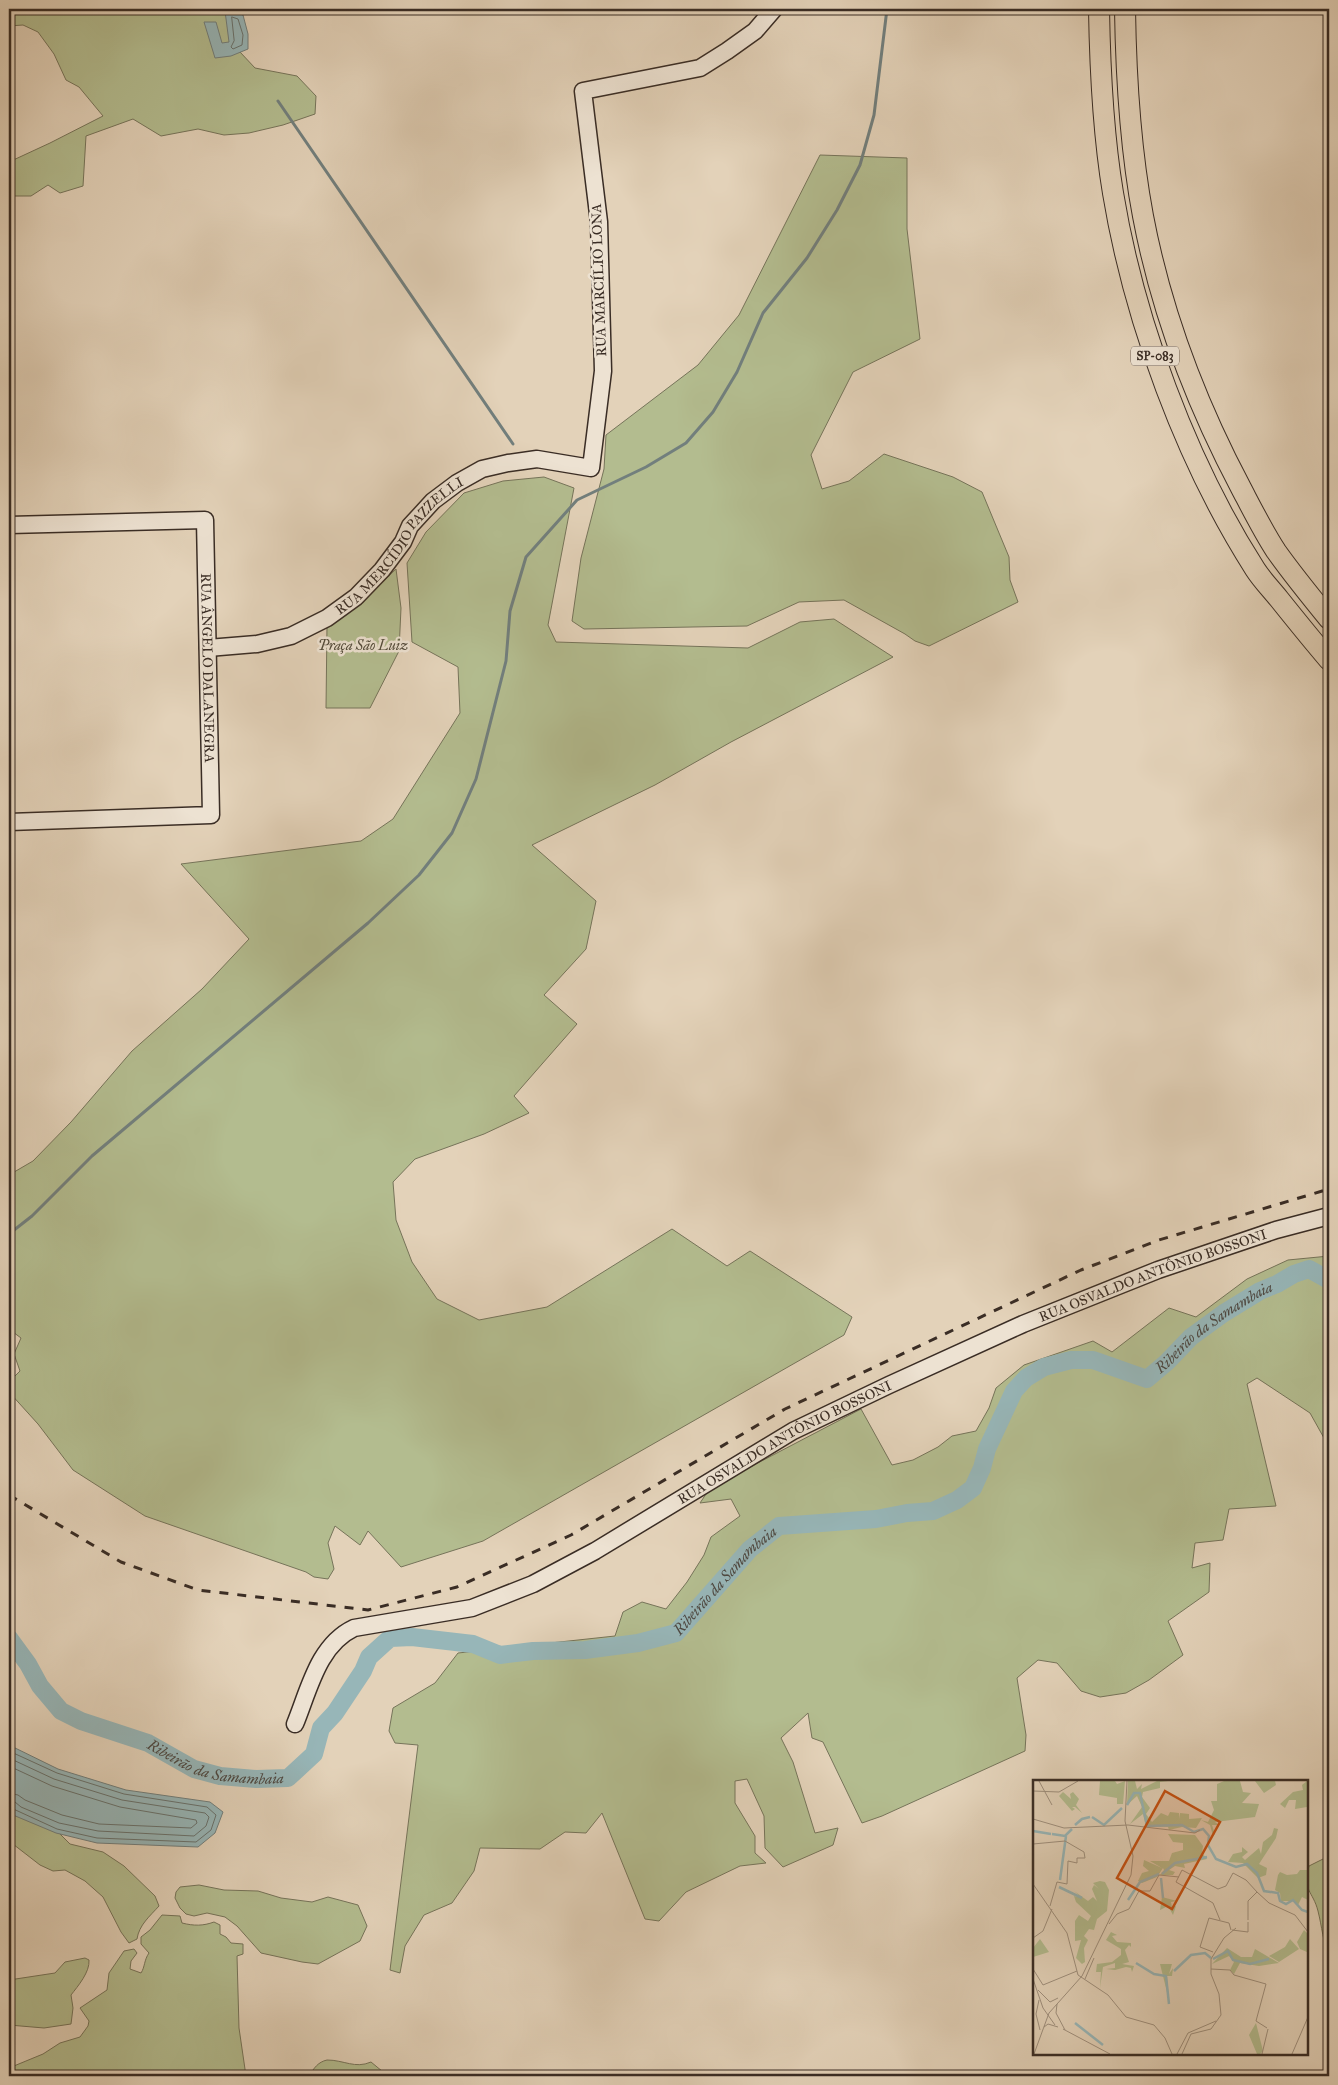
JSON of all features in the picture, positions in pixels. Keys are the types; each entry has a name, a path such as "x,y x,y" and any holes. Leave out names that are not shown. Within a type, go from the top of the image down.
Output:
{"highway":[{"name":"SP-083","path":"1099,9 1103,105 1112,192 1124,254 1154,353 1172,402 1201,469 1256,570 1329,660"},
{"name":"SP-083","path":"1125,9 1128,92 1135,168 1155,270 1175,335 1202,409 1222,453 1257,519 1296,578 1329,619"}],"street":[{"name":"RUA MARCÍLIO LONA","path":"591,468 603,371 599,222 583,91 700,68 728,51 755,31 774,9"},
{"name":"RUA MERCÍDIO PAZZELLI","path":"208,648 257,644 291,636 327,618 356,597 382,570 403,542 410,526 434,501 457,482 482,469 537,459 591,468"},
{"name":"RUA ÂNGELO DALANEGRA","path":"9,525 205,520 210,815 9,822"},
{"name":"RUA OSVALDO ANTÔNIO BOSSONI","path":"295,1724 321,1661 341,1634 354,1628 472,1608 533,1584 595,1551 793,1431 889,1385 1023,1324 1158,1270 1276,1230 1329,1216"}],"green space":[{"path":"9,9 232,9 233,26 240,52 255,68 297,76 316,96 315,114 283,125 249,133 224,135 198,129 161,136 133,119 86,136 83,186 60,193 48,185 31,196 9,196 9,162 103,116 79,87 66,80 54,54 38,32 23,25 9,26"},
{"path":"820,155 907,158 907,229 920,339 853,372 811,455 822,489 849,481 884,454 953,477 982,492 1009,557 1010,580 1018,602 929,646 915,641 844,600 799,602 747,626 584,629 572,621 581,558 604,469 606,435 698,365 739,315"},
{"path":"544,477 574,488 548,625 556,642 748,648 800,622 834,619 893,657 731,742 655,785 532,845 596,901 586,949 544,995 577,1024 514,1096 529,1113 484,1134 415,1159 393,1182 396,1220 412,1262 437,1299 479,1320 547,1307 672,1229 727,1266 750,1251 852,1317 844,1335 483,1541 401,1567 368,1531 360,1545 335,1526 328,1543 334,1569 328,1579 314,1577 306,1572 145,1516 73,1470 38,1424 9,1392 9,1382 20,1371 14,1354 21,1338 9,1329 9,1175 33,1161 71,1122 132,1051 202,989 249,939 181,864 361,841 393,819 460,713 458,667 412,642 407,563 426,532 464,493 503,481"},
{"name":"Praça São Luiz","path":"396,569 401,608 399,651 370,708 326,708 327,625 361,602"},
{"path":"1329,1256 1329,1447 1310,1413 1257,1378 1247,1384 1276,1506 1229,1509 1223,1540 1195,1543 1192,1568 1210,1563 1209,1592 1168,1621 1183,1655 1149,1680 1126,1693 1100,1697 1081,1691 1057,1663 1038,1660 1017,1678 1026,1735 1025,1751 882,1816 862,1823 823,1742 812,1738 808,1713 781,1738 793,1762 815,1833 838,1828 833,1845 783,1867 765,1848 764,1816 747,1779 735,1781 735,1803 755,1836 755,1853 766,1863 740,1866 686,1892 659,1921 645,1919 602,1813 586,1833 565,1832 540,1849 480,1848 474,1871 452,1903 424,1915 405,1946 400,1973 390,1970 418,1745 395,1743 389,1731 393,1708 435,1683 458,1653 615,1636 623,1612 642,1602 666,1609 687,1582 704,1555 711,1537 740,1516 731,1499 700,1503 710,1488 861,1409 892,1465 913,1460 938,1447 952,1436 976,1431 989,1408 996,1388 1024,1365 1093,1341 1112,1352 1169,1308 1196,1317 1247,1279 1288,1260"},
{"path":"9,1783 70,1844 103,1852 124,1866 155,1896 159,1906 142,1925 137,1939 129,1943 121,1932 103,1897 85,1881 65,1870 53,1871 40,1865 9,1841"},
{"path":"1329,1858 1329,1957 1316,1904 1308,1888 1309,1866"},
{"path":"199,1885 224,1890 258,1891 281,1898 312,1902 328,1897 358,1905 367,1926 360,1941 318,1964 261,1953 237,1926 225,1917 207,1913 194,1916 186,1914 180,1908 175,1898 176,1892 180,1887"},
{"path":"162,1915 180,1916 182,1923 191,1925 214,1922 220,1925 220,1934 231,1943 243,1944 243,1954 237,1956 239,2028 246,2076 9,2076 9,2068 43,2054 60,2043 80,2037 88,2026 89,2021 80,2008 107,1990 109,1973 124,1951 134,1949 137,1953 131,1961 130,1969 141,1973 149,1953 141,1944 141,1937 150,1930"},
{"path":"85,1958 89,1960 88,1969 71,1995 73,2008 71,2024 44,2028 9,2025 9,1980 55,1973 65,1962"},
{"path":"327,2060 360,2065 371,2062 388,2076 309,2076 316,2066"}],"water":[{"path":"225,11 243,15 248,34 248,49 231,56 215,58 204,22 216,22 222,43 229,42"},
{"path":"9,1745 58,1769 126,1790 210,1802 223,1812 215,1833 198,1847 97,1843 56,1833 13,1815 9,1810"}],"waterway":[{"path":"9,1234 32,1216 92,1156 368,923 419,875 452,833 476,779 506,661 510,611 526,557 577,500 646,467 686,443 713,412 737,372 763,313 807,258 837,210 860,165 874,115 887,9"},
{"path":"278,101 513,444"},
{"name":"Ribeirão da Samambaia","path":"9,1638 28,1664 40,1686 61,1711 81,1721 148,1743 194,1769 220,1776 256,1779 288,1778 314,1754 321,1728 335,1713 363,1671 369,1657 390,1638 412,1637 473,1644 500,1655 533,1651 585,1650 638,1643 676,1633 750,1549 779,1526 876,1519 907,1513 933,1511 957,1500 973,1488 982,1468 987,1449 1014,1391 1026,1378 1044,1367 1071,1360 1093,1360 1147,1379 1167,1362 1191,1337 1224,1313 1260,1291 1294,1274 1309,1269 1329,1280"}],"railway":[{"path":"9,1495 121,1562 198,1590 368,1610 457,1587 571,1535 785,1409 1081,1270 1159,1240 1329,1189"}]}
